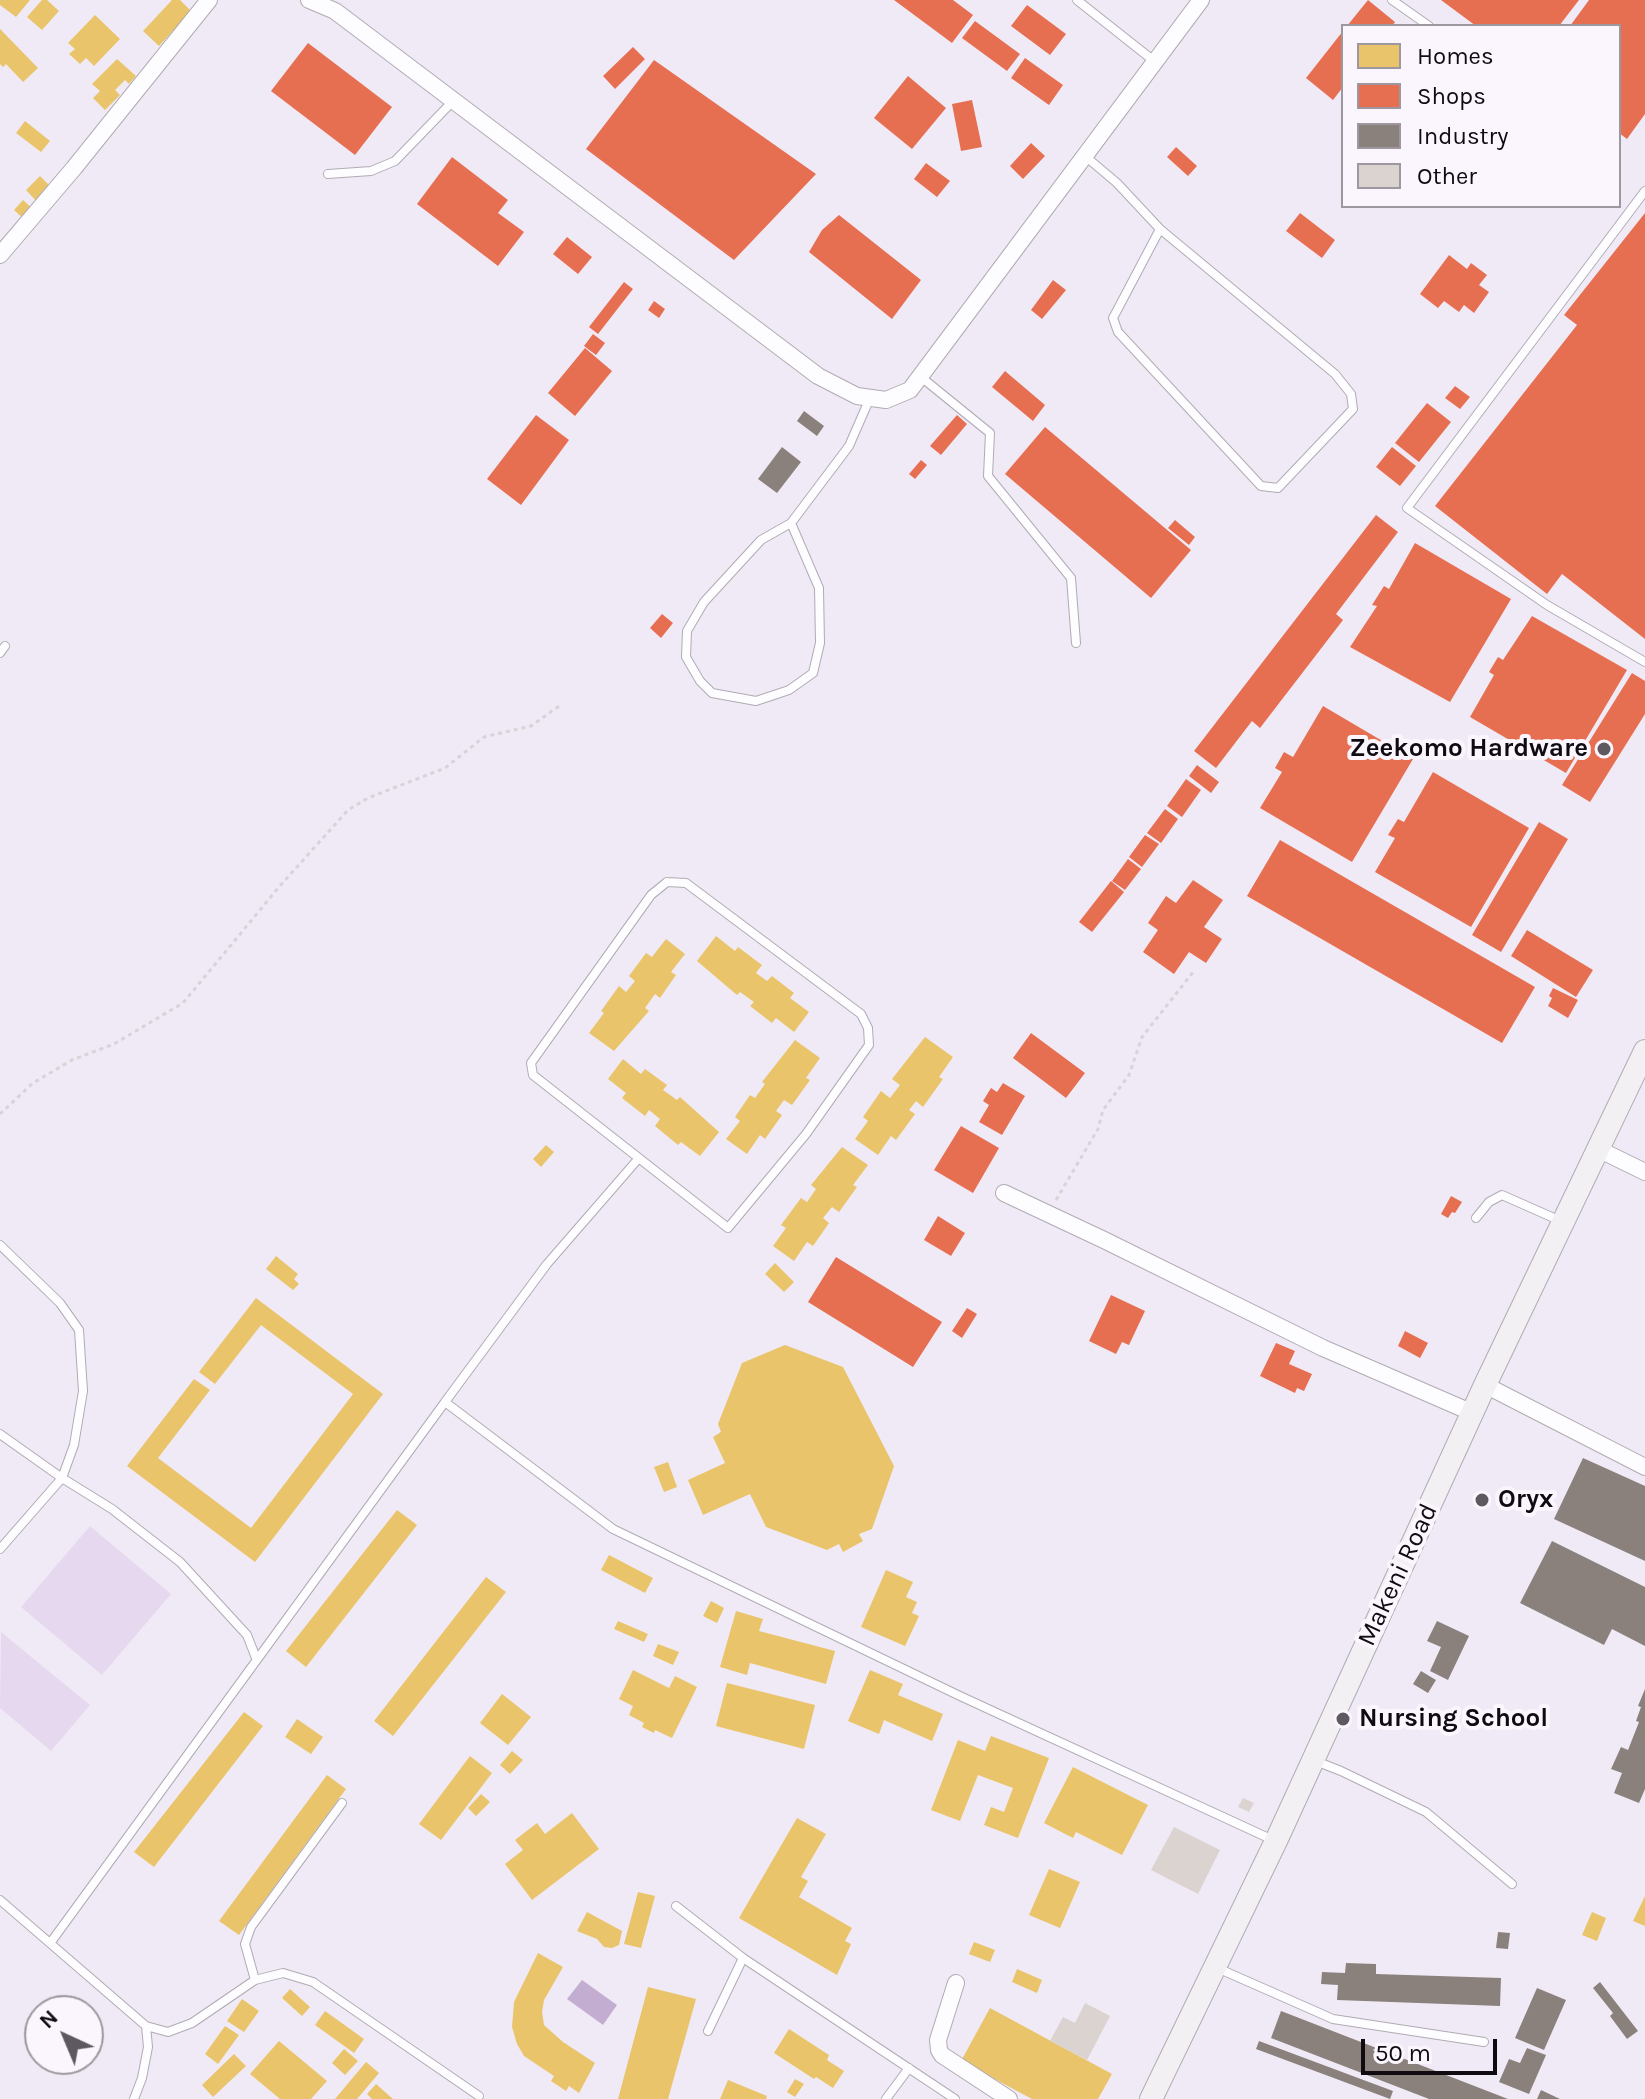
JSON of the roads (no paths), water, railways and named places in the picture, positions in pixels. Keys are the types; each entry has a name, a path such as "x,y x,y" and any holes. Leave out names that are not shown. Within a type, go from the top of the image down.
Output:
{"main road":[{"name":"Makeni Road","path":"1151,2099 1276,1841 1485,1385 1645,1051"}],"street":[{"path":"0,255 205,6 185,0"},
{"path":"309,0 335,11 818,376 857,396 886,400 910,390 1201,0"},
{"path":"1598,1149 1645,1172"},
{"path":"1004,1193 1323,1348 1473,1413"},
{"path":"1485,1385 1645,1467"},
{"path":"956,1983 938,2040 939,2050 1009,2099"}],"lane":[{"path":"1077,0 1155,62"},
{"path":"1392,0 1426,24"},
{"path":"328,174 371,171 395,161 454,100"},
{"path":"1085,156 1117,183 1160,229 1335,374 1351,394 1353,409 1278,488 1261,486 1118,332 1113,318 1160,229"},
{"path":"1645,191 1407,508 1547,605 1645,662"},
{"path":"920,376 990,433 988,476 1071,578 1076,643"},
{"path":"791,523 819,588 820,643 813,673 789,690 756,701 712,693 700,681 686,657 687,631 704,602 761,540 791,523 849,446 870,398"},
{"path":"667,882 686,883 861,1014 868,1028 869,1045 806,1134 728,1228 639,1158 533,1075 531,1063 651,895 667,882"},
{"path":"51,1942 547,1264 639,1158"},
{"path":"1476,1218 1494,1197 1502,1195 1563,1222"},
{"path":"0,1245 60,1303 79,1330 83,1391 74,1445 62,1478 0,1549"},
{"path":"445,1402 613,1529 960,1696 1276,1841"},
{"path":"0,1434 112,1509 180,1562 247,1635 256,1658"},
{"path":"1312,1760 1426,1812 1512,1884"},
{"path":"255,1980 245,1944 251,1927 342,1803"},
{"path":"0,1900 146,2026 168,2032 192,2023 255,1980 283,1973 313,1982 479,2096"},
{"path":"676,1906 743,1958 955,2099"},
{"path":"708,2031 743,1958"},
{"path":"1214,1966 1333,2019 1484,2042"},
{"path":"134,2099 148,2047 146,2026"},
{"path":"886,2099 909,2068"}],"place":[{"name":"Zeekomo Hardware","path":"1604,749"},
{"name":"Oryx","path":"1482,1500"},
{"name":"Nursing School","path":"1343,1719"}]}
